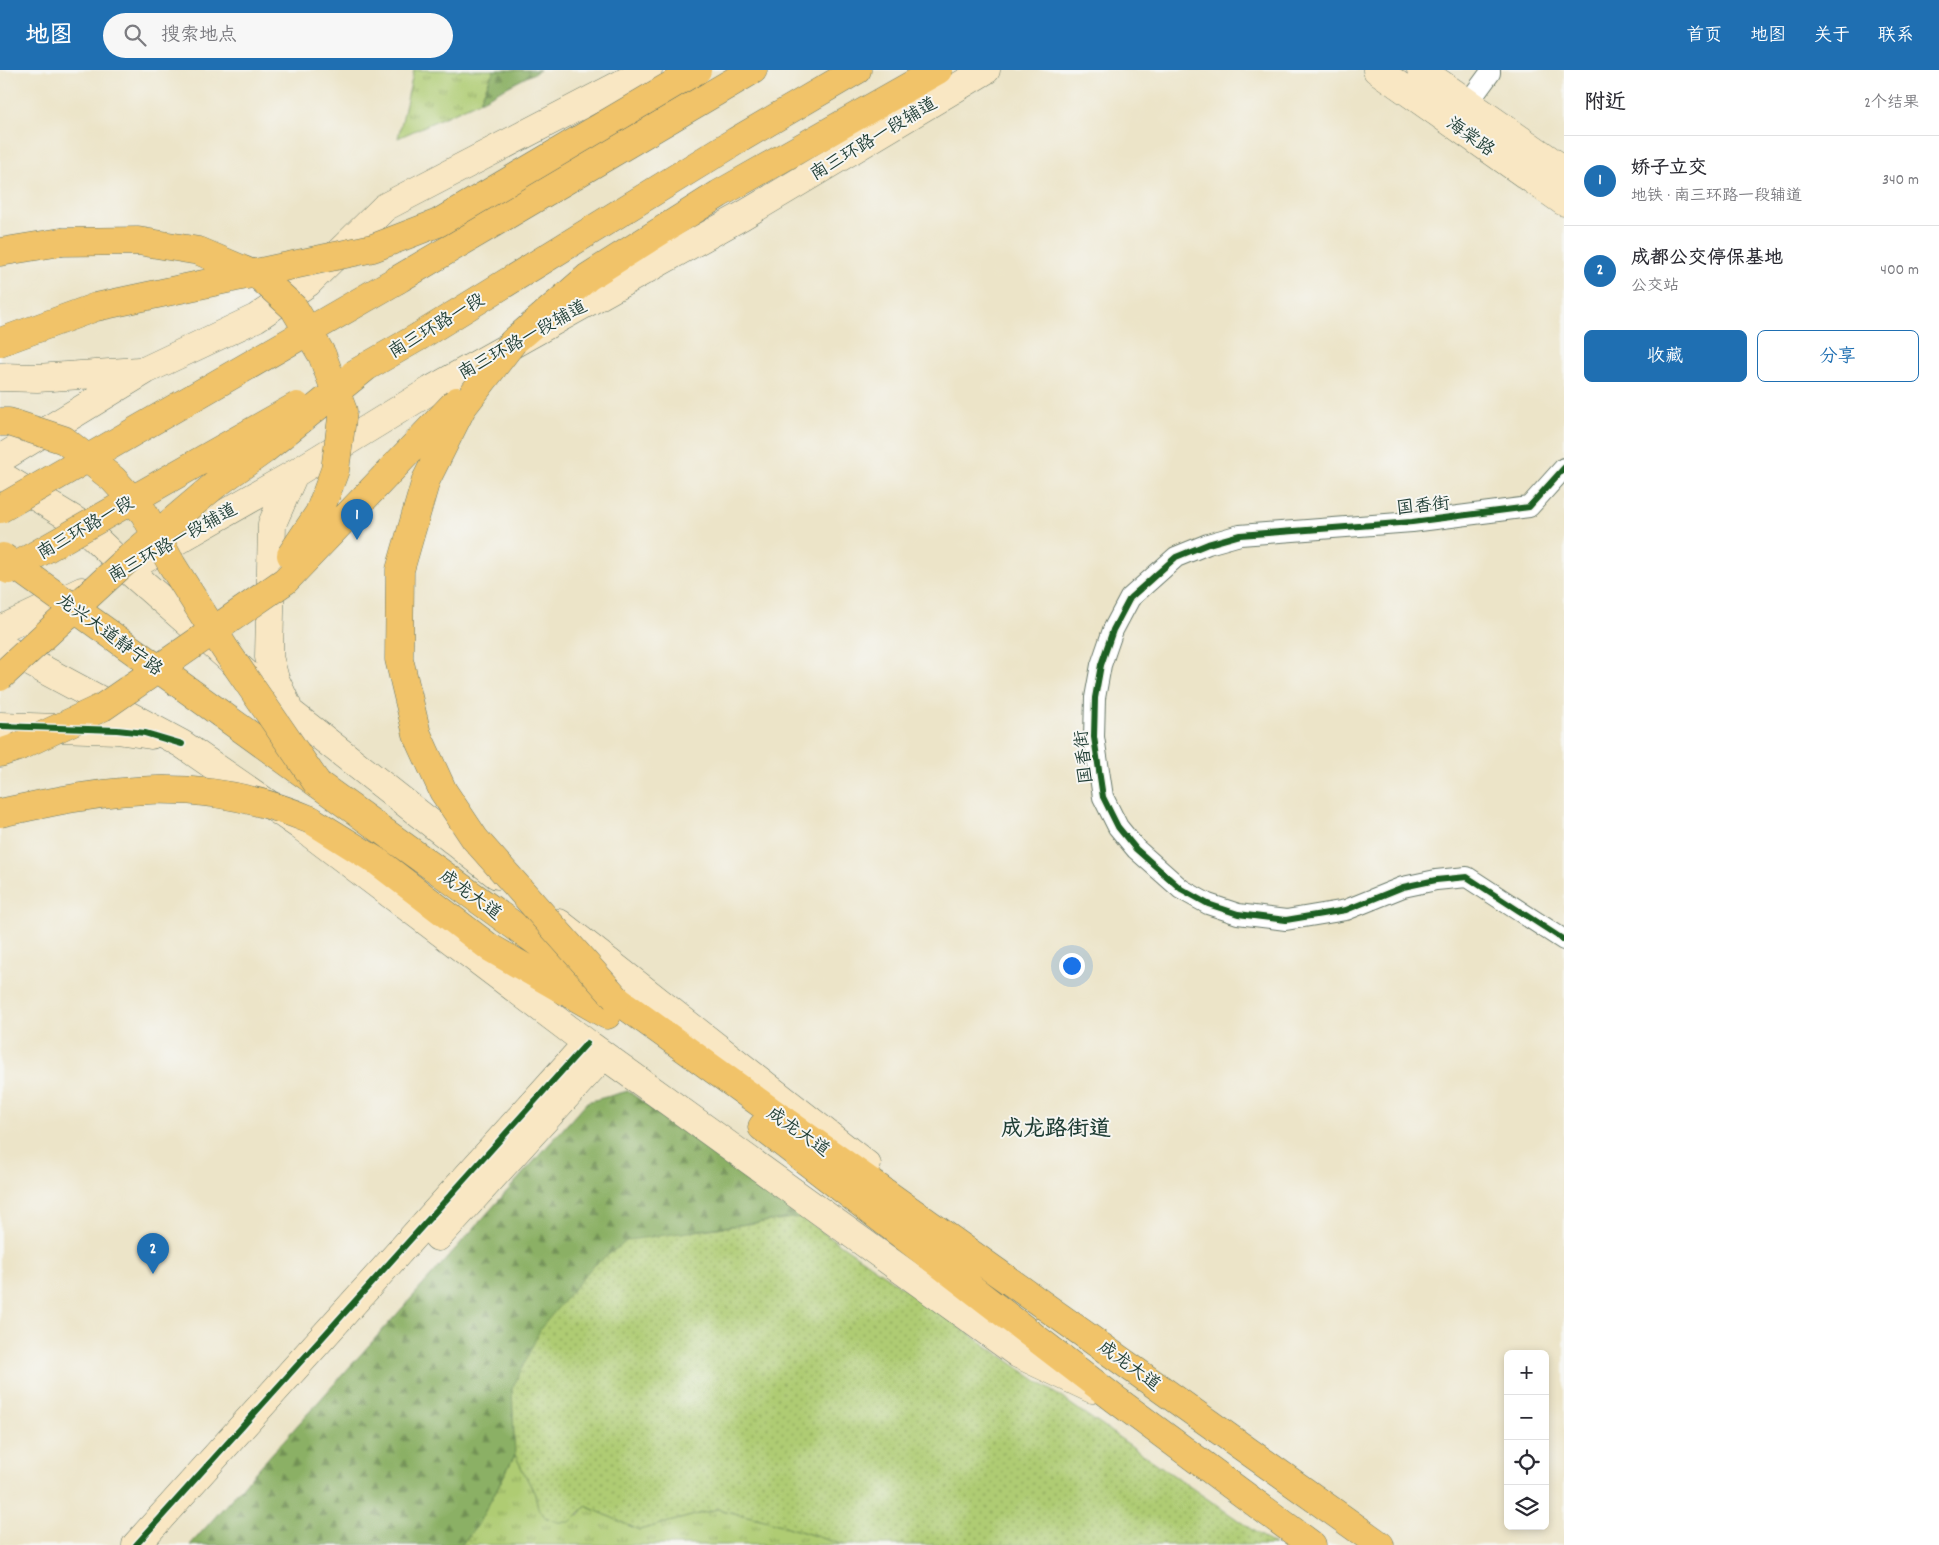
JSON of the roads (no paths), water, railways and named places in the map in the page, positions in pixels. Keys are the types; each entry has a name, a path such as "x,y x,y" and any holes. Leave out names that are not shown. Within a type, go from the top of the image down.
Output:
{"highway":[{"path":"0,321 96,308 373,248 438,223 697,70"},
{"path":"0,509 397,280 753,70"},
{"name":"南三环路一段","path":"2,568 420,336 736,141 857,70"},
{"path":"6,750 103,707 285,581 513,342 588,277 719,194 938,70"},
{"path":"0,252 61,242 138,241 199,250 260,277 294,308 322,356 343,411 335,470 319,513 288,559 229,621"},
{"path":"0,342 96,308"},
{"path":"513,342 462,408 426,480 400,570 399,659 417,734 443,791 475,839 611,1006"},
{"path":"0,676 129,558 208,491 264,450 370,364"},
{"path":"0,422 9,422 64,440 113,479 144,513 172,565 220,642 317,783"},
{"name":"龙兴大道静宁路","path":"2,568 215,720"},
{"name":"成龙大道","path":"215,720 784,1132 1116,1399 1312,1545"},
{"name":"成龙大道","path":"215,720 317,783 611,1006"},
{"path":"0,813 71,797 146,789 217,792 283,808 311,820 378,862 489,947 611,1006"},
{"name":"成龙大道","path":"784,1132 962,1245 1380,1545"}],"main road":[{"path":"0,459 146,370 256,318 308,283 386,207 648,70"},
{"name":"南三环路一段辅道","path":"0,630 127,569 294,474 431,390 742,216 986,70"},
{"name":"海棠路","path":"1377,70 1564,202"},
{"name":"海棠路","path":"1422,70 1564,170"},
{"path":"0,376 37,378 146,370"},
{"path":"291,713 275,680 270,657 272,524 294,474"},
{"path":"0,475 79,523 127,569 291,713 865,1164 962,1245"},
{"path":"0,646 182,744 299,825 595,1050 1018,1354 1116,1399"},
{"path":"0,726 117,730 145,734 182,744"},
{"path":"136,1545 595,1050"},
{"path":"158,1545 595,1050"}],"street":[{"path":"1468,103 1490,73 1490,70"},
{"name":"国香街","path":"1564,468 1530,507 1412,522 1240,535 1208,544 1176,557 1130,598 1113,630 1101,665 1095,698 1094,737 1103,797 1118,827 1136,849 1182,889 1208,904 1238,914 1286,920 1346,910 1402,888 1436,880 1467,877 1564,940"}],"place":[{"name":"娇子立交","path":"357,540"},
{"name":"成都公交停保基地","path":"153,1274"}],"district":[{"name":"成龙路街道","path":"1056,1127"}]}
